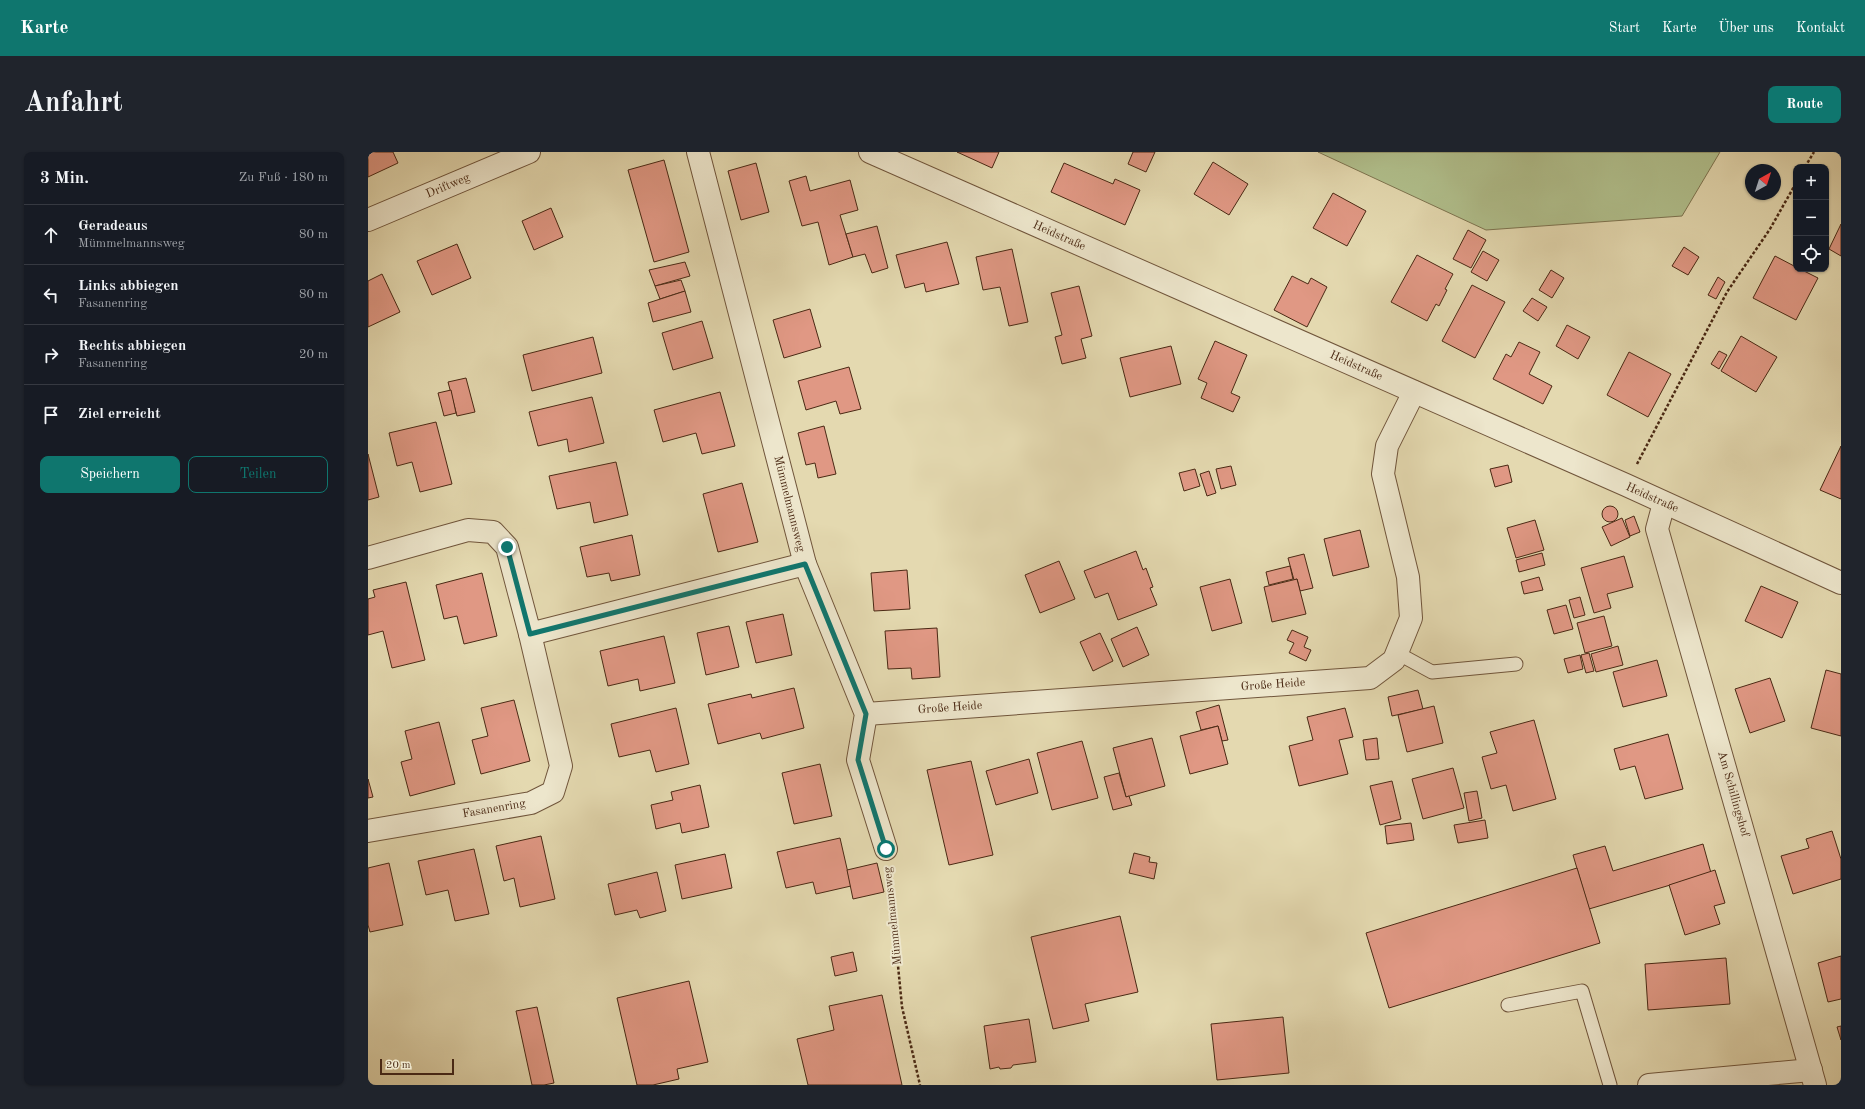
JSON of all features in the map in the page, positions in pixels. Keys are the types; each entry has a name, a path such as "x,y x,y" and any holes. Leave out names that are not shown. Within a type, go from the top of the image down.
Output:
{"street":[{"name":"Driftweg","path":"368,220 529,152"},
{"name":"Mümmelmannsweg","path":"698,152 805,564 866,714"},
{"name":"Heidstraße","path":"870,152 1626,486 1841,583"},
{"name":"Große Heide","path":"866,714 1370,678 1394,660 1411,618 1408,577 1383,474 1387,446 1414,392"},
{"name":"Am Schillingshof","path":"1664,503 1657,529 1813,1078"},
{"name":"Fasanenring","path":"368,558 468,530 493,532 507,547 530,634 561,766 553,792 531,803 368,831"},
{"path":"530,634 805,564"},
{"path":"866,714 858,760 886,849"},
{"path":"1649,1085 1813,1078"}],"lane":[{"path":"1397,653 1432,672 1516,664"},
{"path":"1508,1005 1582,991 1610,1085"}],"path":[{"path":"1807,164 1814,152"},
{"path":"1626,486 1727,292 1770,229 1793,188"},
{"name":"Mümmelmannsweg","path":"886,849 902,1007 920,1085"}],"green space":[{"path":"1318,152 1720,152 1682,216 1486,230"}],"building":[{"path":"368,152 393,152 398,163 368,177"},
{"path":"957,152 999,152 992,168"},
{"path":"1133,152 1155,152 1146,172 1128,164"},
{"path":"664,160 689,252 654,262 628,170"},
{"path":"1213,162 1248,184 1229,215 1194,194"},
{"path":"756,163 769,212 741,220 728,171"},
{"path":"1064,163 1113,184 1115,179 1140,190 1125,225 1051,192"},
{"path":"806,176 810,191 850,180 858,210 840,215 853,257 829,265 818,222 802,226 789,181"},
{"path":"1333,193 1366,211 1347,246 1313,228"},
{"path":"551,208 563,237 534,250 522,221"},
{"path":"1841,224 1841,256 1829,249"},
{"path":"877,226 888,268 872,273 865,254 853,257 846,234"},
{"path":"1468,230 1486,240 1471,268 1453,259"},
{"path":"947,242 959,284 926,292 924,283 905,288 896,255"},
{"path":"457,244 471,278 432,295 417,261"},
{"path":"1684,247 1699,257 1688,275 1672,266"},
{"path":"1012,249 1028,322 1009,326 1000,287 983,290 976,257"},
{"path":"1483,251 1499,260 1487,281 1471,272"},
{"path":"1417,255 1453,274 1445,289 1447,290 1439,306 1436,304 1427,321 1391,302"},
{"path":"1775,256 1793,265 1793,272 1806,272 1818,278 1796,320 1753,298"},
{"path":"685,262 690,276 655,286 649,270"},
{"path":"1551,270 1564,278 1552,298 1539,290"},
{"path":"382,274 400,312 368,327 368,281"},
{"path":"1292,276 1308,284 1311,278 1327,287 1307,327 1274,310"},
{"path":"1718,277 1725,282 1716,299 1708,295"},
{"path":"681,280 685,291 660,299 655,286"},
{"path":"1472,285 1505,302 1475,358 1442,341"},
{"path":"1079,286 1092,336 1081,339 1086,358 1062,364 1055,337 1062,335 1051,293"},
{"path":"685,291 691,312 653,322 648,303"},
{"path":"1532,298 1547,307 1538,321 1523,311"},
{"path":"810,309 821,347 784,358 773,320"},
{"path":"702,321 713,358 673,370 662,333"},
{"path":"1567,325 1590,337 1578,359 1556,346"},
{"path":"1741,336 1777,357 1756,392 1721,371"},
{"path":"593,337 602,373 532,391 523,355"},
{"path":"1215,341 1247,355 1231,393 1240,397 1233,412 1201,398 1207,383 1198,379"},
{"path":"1519,342 1540,352 1529,374 1552,386 1543,404 1493,379 1506,354 1511,357"},
{"path":"1171,346 1181,384 1130,397 1120,358"},
{"path":"1719,351 1727,355 1719,369 1711,364"},
{"path":"1629,352 1671,374 1648,417 1607,395"},
{"path":"849,367 861,409 840,414 836,401 806,410 798,381"},
{"path":"466,378 475,412 457,416 448,382"},
{"path":"451,390 456,413 444,416 438,393"},
{"path":"720,392 735,446 702,454 696,433 663,442 654,410"},
{"path":"592,397 604,443 569,452 567,439 538,446 529,412"},
{"path":"436,422 452,484 420,492 412,462 397,466 389,433"},
{"path":"824,426 836,474 818,478 815,463 806,465 798,433"},
{"path":"1841,446 1841,499 1820,490"},
{"path":"368,454 379,497 368,500"},
{"path":"616,462 628,515 594,523 590,502 557,509 549,476"},
{"path":"1508,465 1512,482 1495,487 1490,469"},
{"path":"1231,466 1236,485 1221,489 1216,469"},
{"path":"1195,469 1200,486 1184,491 1179,473"},
{"path":"1209,471 1216,493 1207,496 1200,474"},
{"path":"742,483 758,542 718,552 703,494"},
{"path":"1610,506 1617,511 1618,514 1613,521 1610,522 1603,517 1602,514 1607,507"},
{"path":"1634,516 1640,532 1630,536 1625,520"},
{"path":"1622,518 1630,537 1611,546 1602,527"},
{"path":"1535,520 1544,550 1516,558 1507,528"},
{"path":"1360,530 1369,567 1333,576 1324,539"},
{"path":"632,535 640,575 611,581 609,573 587,577 580,547"},
{"path":"1136,551 1143,570 1146,568 1153,587 1150,588 1157,605 1118,620 1108,593 1095,598 1084,571"},
{"path":"1542,553 1545,565 1519,572 1516,560"},
{"path":"1304,554 1313,588 1300,591 1297,579 1294,580 1288,558"},
{"path":"1624,556 1633,587 1607,594 1611,608 1594,613 1581,568"},
{"path":"1059,561 1075,599 1040,613 1025,575"},
{"path":"1290,566 1293,579 1269,585 1266,572"},
{"path":"907,570 910,609 874,611 871,573"},
{"path":"482,573 497,636 464,644 457,616 444,619 436,585"},
{"path":"1539,577 1543,590 1524,594 1521,582"},
{"path":"1230,579 1242,623 1212,631 1200,587"},
{"path":"1297,579 1306,614 1272,622 1264,587"},
{"path":"406,582 425,660 392,668 383,631 368,635 368,599 375,597 373,590"},
{"path":"1761,586 1798,602 1782,638 1745,621"},
{"path":"1580,597 1585,615 1574,618 1569,600"},
{"path":"1566,605 1573,629 1554,634 1547,610"},
{"path":"783,614 792,655 756,663 746,622"},
{"path":"1604,616 1612,646 1585,653 1577,623"},
{"path":"729,626 739,667 706,675 697,633"},
{"path":"1137,627 1149,655 1123,667 1111,639"},
{"path":"937,628 940,677 912,679 911,668 888,669 885,631"},
{"path":"1292,630 1308,637 1304,647 1311,650 1306,661 1289,653 1294,643 1287,640"},
{"path":"1100,633 1113,661 1093,671 1080,642"},
{"path":"664,636 675,683 640,691 638,679 608,686 600,651"},
{"path":"1618,646 1623,665 1596,672 1591,654"},
{"path":"1589,653 1594,671 1586,673 1581,655"},
{"path":"1580,655 1583,669 1568,673 1564,659"},
{"path":"1657,660 1667,696 1623,707 1613,672"},
{"path":"1826,670 1841,674 1841,736 1811,728"},
{"path":"1770,678 1785,721 1750,733 1735,689"},
{"path":"794,688 804,728 762,739 760,733 718,744 708,704 751,694 752,698"},
{"path":"1418,690 1423,709 1392,716 1388,697"},
{"path":"514,700 530,761 481,774 472,740 488,736 481,708"},
{"path":"1219,705 1228,740 1222,741 1218,726 1201,730 1196,712"},
{"path":"1434,706 1443,743 1407,752 1398,715"},
{"path":"676,708 689,764 656,772 650,750 619,757 611,724"},
{"path":"1345,708 1353,737 1339,740 1348,774 1299,786 1289,746 1313,740 1307,717"},
{"path":"1534,720 1556,799 1513,811 1506,785 1491,789 1482,757 1497,753 1490,732"},
{"path":"439,722 455,784 410,796 401,762 412,759 405,731"},
{"path":"1218,726 1228,764 1190,774 1180,736"},
{"path":"1668,734 1683,789 1645,799 1635,766 1620,770 1614,749"},
{"path":"1152,738 1165,786 1126,797 1113,748"},
{"path":"1377,738 1379,759 1366,760 1363,740"},
{"path":"1082,741 1098,798 1052,810 1037,753"},
{"path":"1029,759 1038,793 996,805 986,771"},
{"path":"971,761 993,855 949,865 927,770"},
{"path":"820,764 832,816 794,824 782,773"},
{"path":"1453,768 1464,808 1423,819 1412,779"},
{"path":"1119,773 1126,797 1129,796 1132,805 1113,810 1104,777"},
{"path":"368,779 373,797 368,798"},
{"path":"1392,781 1401,819 1380,825 1370,786"},
{"path":"700,785 709,827 682,833 680,823 656,829 651,805 673,800 671,792"},
{"path":"1477,791 1482,818 1469,821 1464,793"},
{"path":"1485,820 1488,838 1458,843 1454,825"},
{"path":"1411,823 1414,840 1387,844 1385,826"},
{"path":"1832,831 1841,859 1841,879 1793,894 1781,856 1809,848 1806,839"},
{"path":"541,836 555,899 520,907 514,878 504,881 496,846"},
{"path":"840,838 851,886 816,894 813,882 786,888 777,852"},
{"path":"1703,844 1711,873 1589,909 1573,855 1605,846 1613,871"},
{"path":"474,849 489,914 455,921 448,890 426,895 418,861"},
{"path":"1134,853 1150,857 1149,862 1157,863 1154,879 1129,873"},
{"path":"725,854 732,888 682,899 675,865"},
{"path":"389,863 403,925 370,932 368,925 368,868"},
{"path":"877,863 884,892 853,899 847,870"},
{"path":"1577,868 1600,943 1389,1008 1366,933"},
{"path":"1715,870 1725,903 1714,906 1720,924 1685,935 1669,885"},
{"path":"657,872 666,911 640,918 637,910 615,915 608,884"},
{"path":"1120,916 1138,992 1085,1004 1089,1021 1053,1029 1031,937"},
{"path":"853,952 857,971 835,976 831,957"},
{"path":"1841,956 1841,999 1828,1002 1818,963"},
{"path":"1726,958 1730,1004 1648,1010 1645,964"},
{"path":"689,981 708,1062 677,1069 679,1079 653,1085 637,1085 617,998"},
{"path":"882,995 902,1085 808,1085 797,1039 834,1030 829,1006"},
{"path":"537,1007 554,1083 544,1085 532,1085 516,1011"},
{"path":"1283,1017 1289,1073 1217,1080 1211,1024"},
{"path":"1029,1019 1036,1062 1013,1065 1011,1068 1000,1069 999,1067 990,1069 984,1026"},
{"path":"1841,1026 1841,1040 1837,1027"}],"route":[{"path":"507,547 530,634 805,564 866,714 858,760 886,849"}]}
